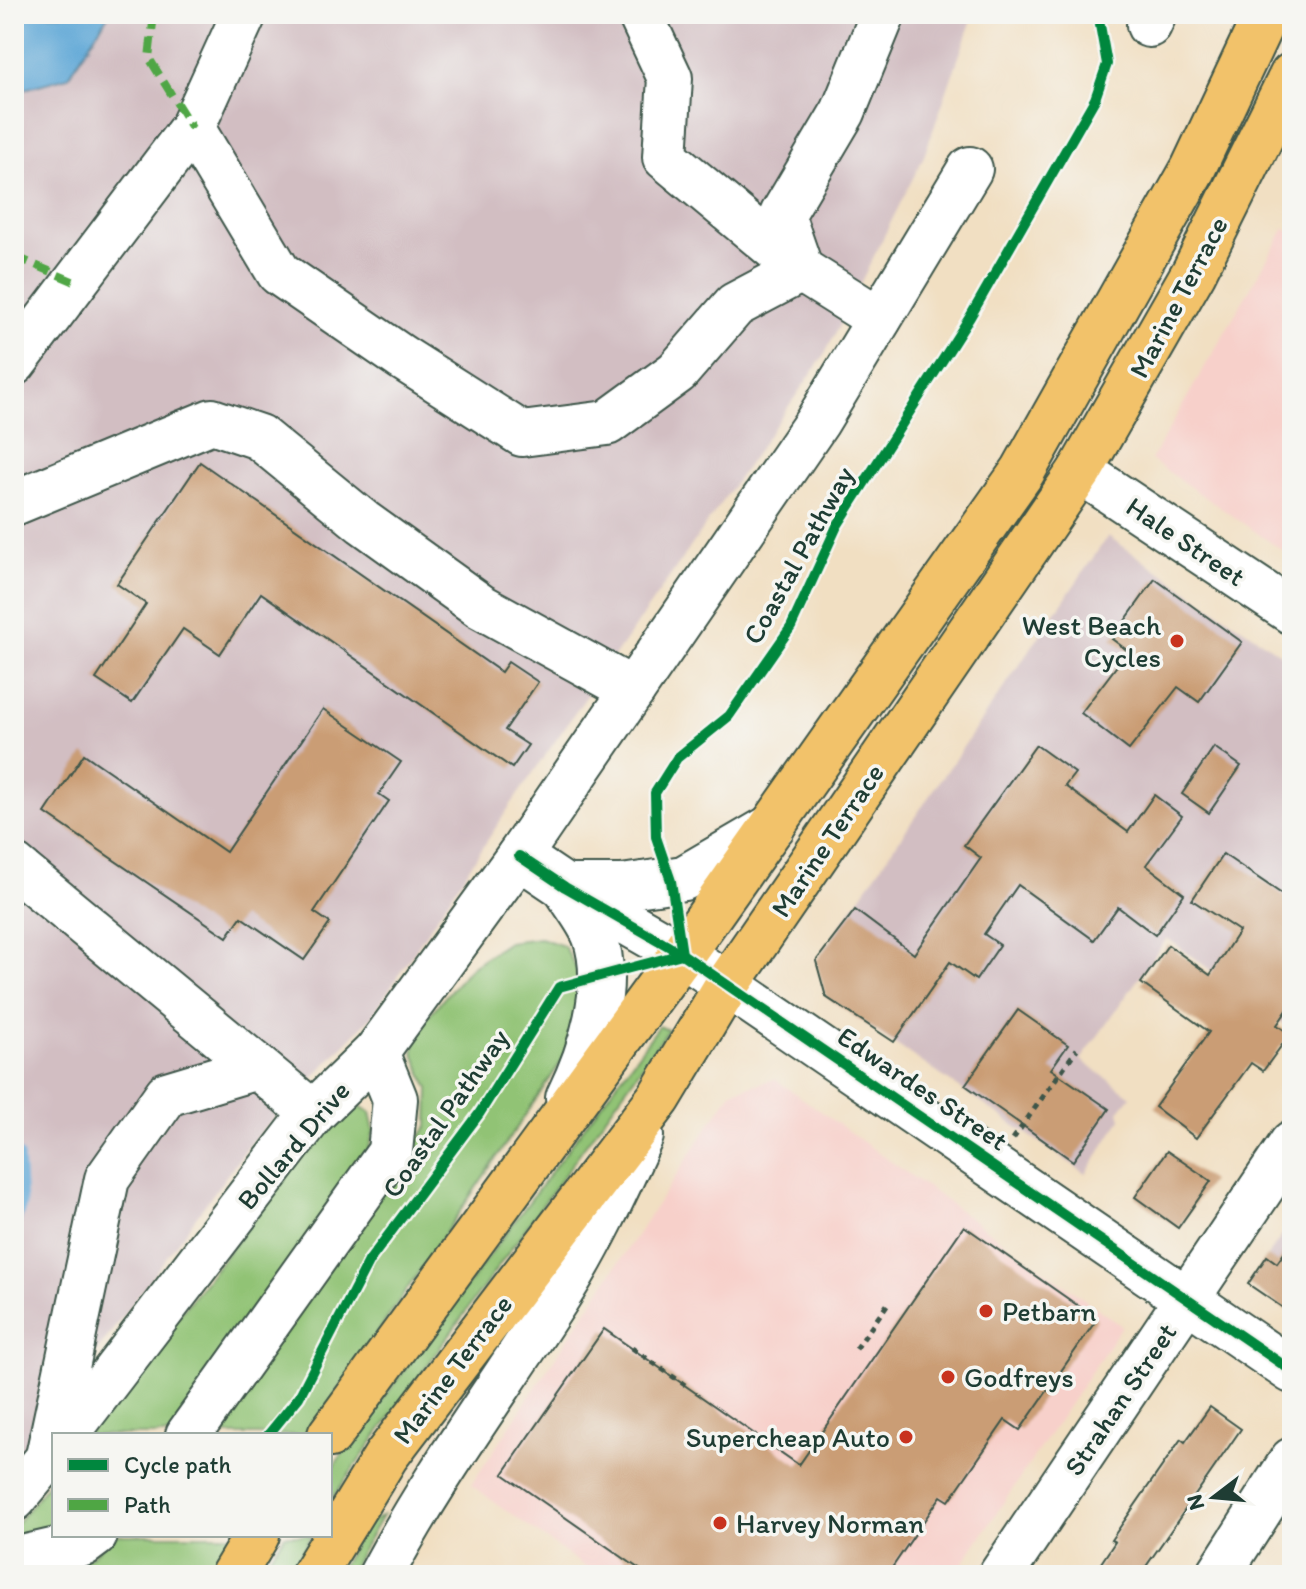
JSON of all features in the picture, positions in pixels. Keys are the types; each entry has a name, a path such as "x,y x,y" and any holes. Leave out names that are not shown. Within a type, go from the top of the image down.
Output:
{"highway":[{"name":"Marine Terrace","path":"331,1433 682,954 1023,471 1193,169 1266,14"},
{"name":"Marine Terrace","path":"313,1575 386,1456 659,1098 727,985 1080,471 1194,272 1292,75"},
{"path":"233,1575 256,1537"}],"street":[{"path":"14,363 192,128 244,14"},
{"path":"640,14 670,78 665,157 801,270 879,319"},
{"path":"801,270 782,215 843,112 883,14"},
{"path":"192,128 279,273 401,357 522,434 607,423 677,372 735,305 801,270"},
{"name":"Bollard Drive","path":"68,1433 313,1113 376,1052 519,856 817,422 970,169"},
{"path":"14,503 212,421 259,437 363,522 480,606 633,690"},
{"name":"Hale Street","path":"1080,471 1292,612"},
{"path":"565,887 622,887 684,878 773,826"},
{"name":"Edwardes Street","path":"519,856 565,887 682,954 995,1165 1292,1371"},
{"path":"14,866 313,1113"},
{"path":"553,1132 585,1063 602,978 595,936 565,887"},
{"path":"189,1433 390,1152 395,1099 376,1052"},
{"path":"59,1433 107,1179 167,1094 257,1067"},
{"path":"381,1575 409,1522 558,1296 617,1189 659,1098"},
{"name":"Strahan Street","path":"1001,1575 1292,1143"},
{"name":"Bollard Drive","path":"14,1499 52,1454"},
{"path":"1219,1574 1292,1460"},
{"path":"14,1560 83,1544 92,1537"}],"path":[{"path":"995,1165 1077,1049"},
{"path":"856,1349 889,1302"},
{"path":"632,1348 685,1385"}],"shaded area":[{"path":"109,14 974,14 924,156 825,354 510,806 371,1017 252,1141 14,1464 14,92 68,77"},
{"path":"1285,228 1292,233 1292,557 1151,460"},
{"path":"1108,536 1292,662 1292,1030 1167,938 1081,1060 1131,1096 1119,1111 1121,1119 1086,1174 826,997 816,961"},
{"path":"775,1079 1122,1326 955,1575 596,1575 471,1485 732,1091"},
{"path":"1292,1221 1292,1314 1248,1284"}],"green space":[{"path":"540,938 564,946 578,971 581,1007 564,1058 309,1433 199,1433 428,1126 429,1089 413,1052 423,1022 471,967 508,942"},
{"path":"659,1026 668,1030 332,1498 332,1468"},
{"path":"356,1104 370,1112 374,1131 357,1191 172,1433 88,1433 340,1108"},
{"path":"52,1479 52,1536 14,1551 14,1527"},
{"path":"382,1516 348,1575 337,1575 364,1526"},
{"path":"115,1537 240,1537 215,1575 14,1575 90,1557"},
{"path":"284,1537 310,1537 290,1575 258,1575"}],"water":[{"path":"14,14 109,14 68,77 14,92"}],"building":[{"path":"200,462 501,672 508,662 538,682 505,730 528,745 512,768 261,593 220,654 183,629 132,703 96,679 146,604 117,584"},
{"name":"West Beach Cycles","path":"1155,579 1242,642 1199,702 1178,687 1129,750 1081,713 1128,651 1112,639"},
{"path":"323,709 401,762 379,794 389,801 314,912 330,923 304,960 241,917 227,937 45,813 84,754 226,852"},
{"path":"1036,745 1075,773 1065,786 1128,832 1154,795 1182,816 1146,865 1184,894 1155,935 1118,907 1094,940 1018,885 984,934 1000,945 976,980 950,962 894,1042 826,997 816,961 855,910 914,954 981,858 964,845"},
{"path":"1214,747 1241,766 1209,813 1182,794"},
{"path":"1223,854 1292,901 1292,1003 1277,1025 1290,1034 1263,1071 1251,1063 1196,1138 1155,1107 1209,1032 1141,983 1168,945 1210,975 1239,931 1192,900"},
{"path":"1018,1010 1068,1045 1051,1069 1109,1109 1073,1161 965,1085"},
{"path":"1167,1151 1211,1181 1178,1228 1135,1197"},
{"path":"964,1226 1097,1319 1020,1430 1005,1420 949,1501 941,1496 887,1575 648,1575 503,1474 604,1329 799,1465"},
{"path":"1292,1242 1292,1314 1248,1284 1267,1256 1277,1263"},
{"path":"1210,1407 1241,1429 1140,1575 1093,1575 1115,1542 1111,1540 1181,1439 1185,1442"}],"waterway":[{"path":"14,1151 19,1155 22,1205 14,1229"}],"marked path":[{"path":"154,14 149,58 192,128"},
{"path":"14,256 75,282"}],"cycle path":[{"name":"Coastal Pathway","path":"270,1433 299,1397 369,1261 479,1114 559,987 682,954 671,881 656,837 655,793 677,758 729,716 791,627 837,526 970,317 1095,99 1107,64 1098,14"},
{"path":"519,856 565,887 682,954 1292,1371"}],"place":[{"name":"West Beach Cycles","path":"1177,641"},
{"name":"Petbarn","path":"986,1311"},
{"name":"Godfreys","path":"948,1377"},
{"name":"Supercheap Auto","path":"906,1437"},
{"name":"Harvey Norman","path":"720,1523"}]}
